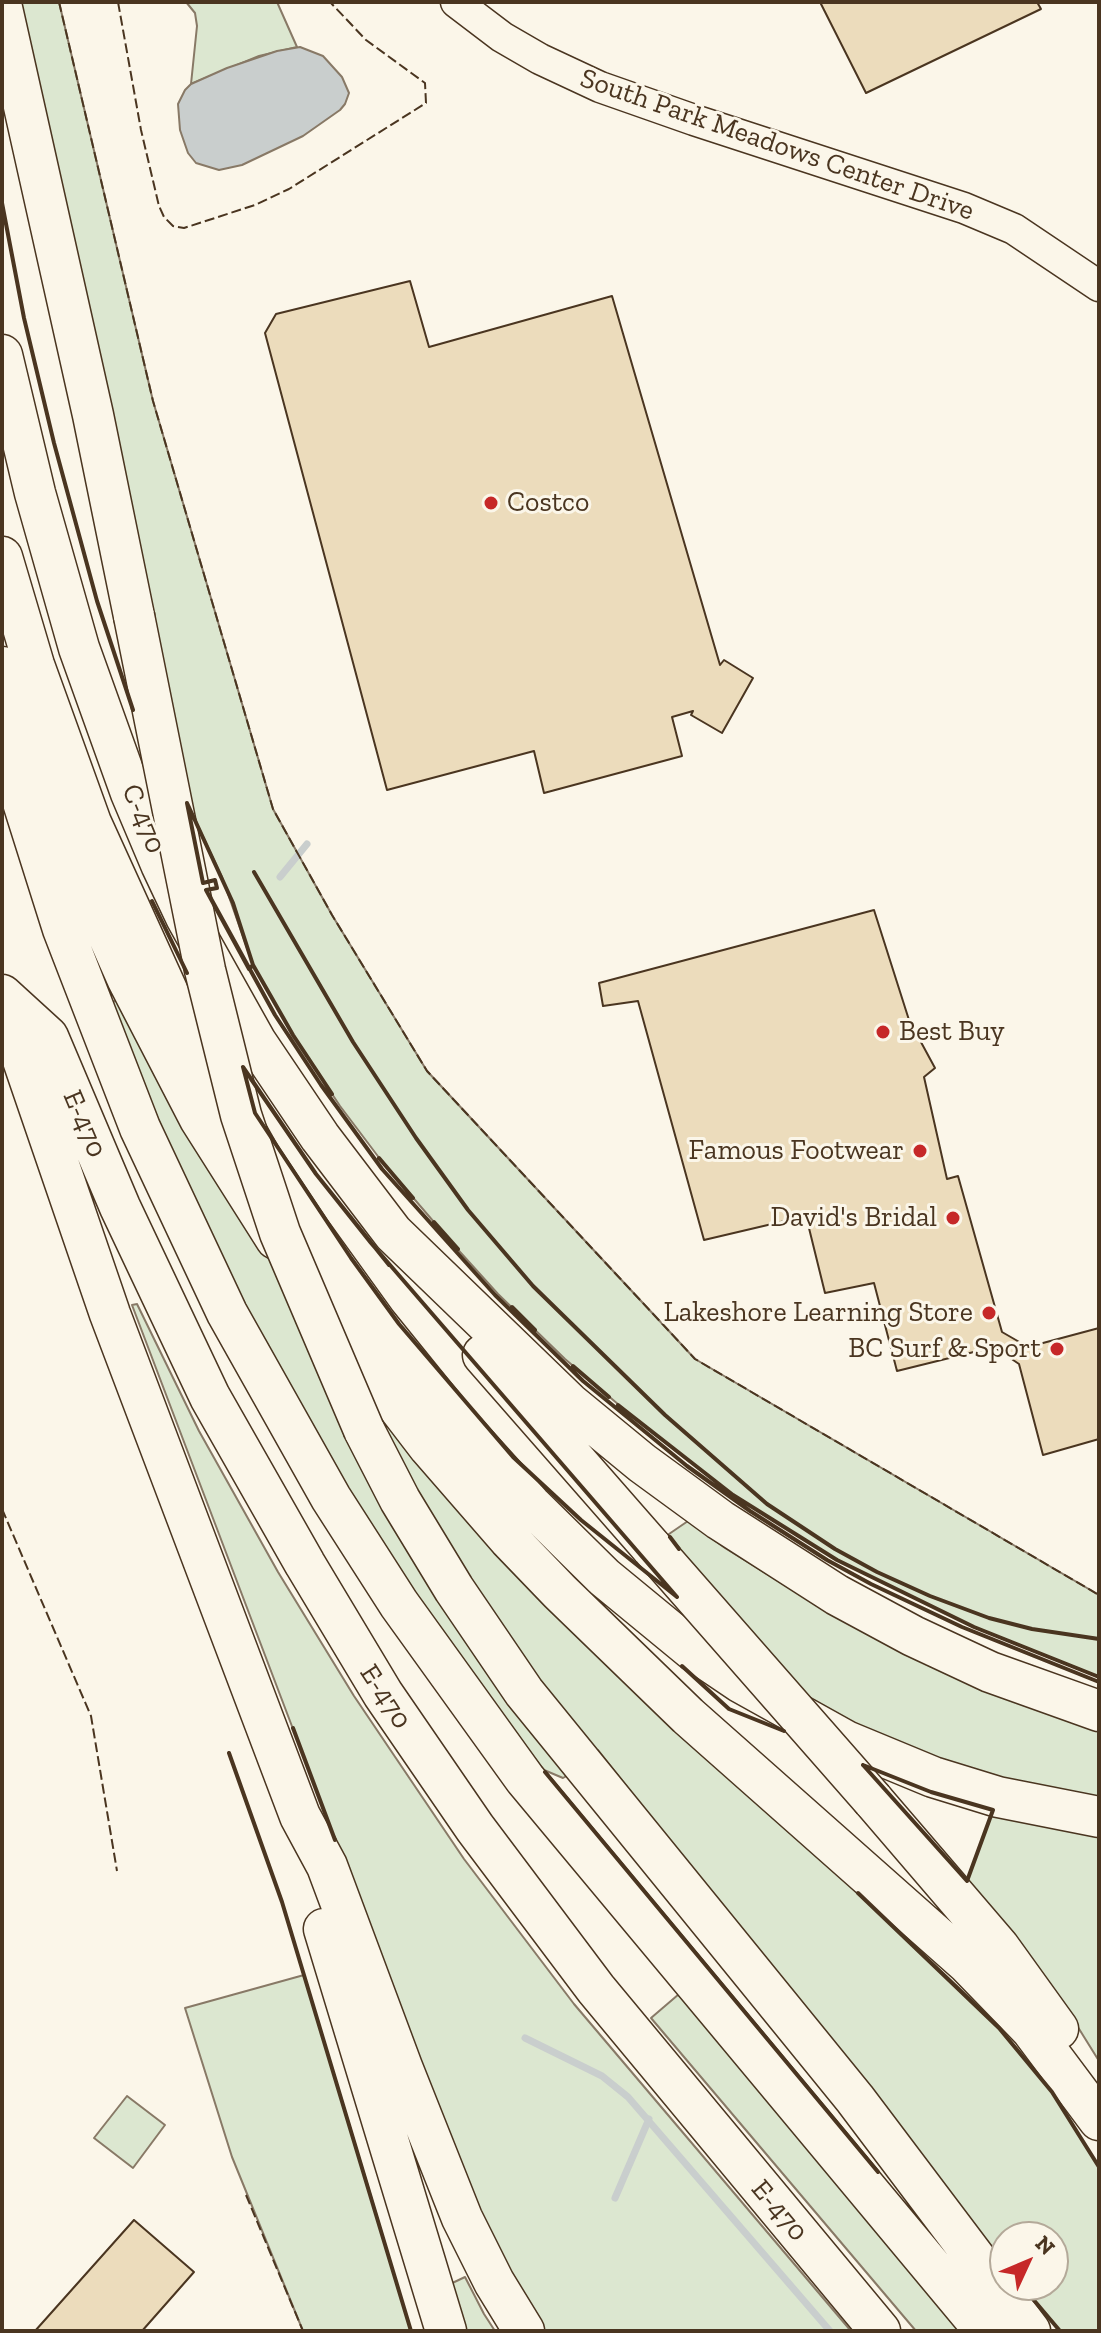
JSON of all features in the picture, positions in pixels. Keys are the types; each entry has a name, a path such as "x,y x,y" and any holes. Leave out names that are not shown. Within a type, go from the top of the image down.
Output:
{"highway":[{"path":"2,8 93,415 205,970 235,1093 280,1233 307,1300 383,1468 454,1589 524,1692 840,2080 1030,2331"},
{"name":"C-470","path":"2,355 35,493 79,648 131,793 169,883 256,1042 320,1137 393,1233"},
{"path":"2,557 39,679 91,823 171,999 261,1158 301,1218 376,1323 456,1422 531,1505 604,1577 694,1651 740,1682 846,1741 933,1777 998,1797 1099,1817"},
{"path":"2,667 36,769 64,839 115,954 172,1069 241,1186 311,1293 358,1357 429,1447 494,1522 581,1614 688,1716 992,1988 1053,2055 1099,2120"},
{"path":"2,736 52,899 140,1128 227,1313 331,1498 408,1617 525,1779 985,2331"},
{"path":"2,997 110,1314 300,1816 327,1866 462,2218 524,2331"},
{"name":"E-470","path":"2,997 48,1037 120,1207 210,1397 383,1694 475,1828 596,1989 880,2331"},
{"path":"393,1233 416,1278 1017,1969 1099,2092"},
{"path":"393,1233 569,1403 642,1463 720,1520 815,1582 913,1636 990,1672 1099,1711"},
{"path":"300,1816 305,1867 446,2331"}],"main road":[{"name":"South Park Meadows Center Drive","path":"456,2 527,52 600,87 964,208 1014,229 1099,286"}],"green space":[{"path":"17,2 59,2 153,401 273,809 332,915 427,1071 695,1359 1099,1595 1099,1677 974,1627 837,1560 733,1495 646,1428 565,1359 498,1294 451,1242 380,1159 293,1035 253,965 222,877 187,803"},
{"path":"186,2 277,2 297,47 259,56 191,84 197,26 195,13"},
{"path":"121,999 570,1774 563,1778 544,1770 404,1577 352,1496 255,1325 180,1171 109,1003"},
{"path":"137,1304 199,1431 278,1572 354,1696 464,1859 574,2004 851,2331 544,2331 513,2282 473,2203 132,1305"},
{"path":"359,1383 797,1832 987,2014 1052,2092 1099,2167 1099,2331 1060,2331 1035,2301 1069,2301 1069,2221 989,2221 989,2246 598,1750 592,1754 556,1708 437,1531"},
{"path":"688,1521 725,1548 833,1615 1099,1730 1099,1803 948,1765 812,1704 696,1620 669,1534"},
{"path":"993,1810 1099,1832 1099,2061 1076,2024 967,1881"},
{"path":"304,1975 411,2331 303,2331 232,2157 185,2008"},
{"path":"679,1994 963,2331 916,2331 651,2018"},
{"path":"127,2096 165,2125 133,2168 94,2138"},
{"path":"465,2277 495,2331 460,2331 446,2286"}],"shaded area":[{"path":"300,47 323,56 342,77 349,93 340,110 303,136 242,165 219,170 196,163 188,153 180,130 178,104 185,90 191,84 227,68 277,51"}],"building":[{"path":"820,2 1037,2 1041,9 866,93"},
{"name":"Costco","path":"410,281 429,347 612,296 720,665 724,660 753,678 722,733 691,715 693,711 672,717 682,756 544,793 534,751 387,790 265,333 276,314"},
{"path":"874,910 909,1020 935,1068 924,1077 947,1179 958,1176 1002,1332 1028,1347 1099,1328 1099,1439 1043,1455 1019,1364 994,1347 897,1371 874,1283 825,1293 806,1216 704,1240 638,1001 603,1006 599,983"},
{"path":"134,2220 194,2272 142,2331 35,2331"}],"waterway":[{"path":"280,877 307,844"},
{"path":"525,2038 602,2076 628,2097 830,2331"},
{"path":"615,2198 649,2119"}],"fence":[{"path":"59,2 153,401 273,809 332,915 427,1071 695,1359 1099,1595"},
{"path":"118,2 141,130 159,206 173,226 184,228 255,205 289,189 426,103 425,83 366,40 330,2"},
{"path":"2,1509 91,1716 117,1871"},
{"path":"246,2195 303,2331"}],"wall":[{"path":"2,203 24,318 54,443 97,601 133,710"},
{"path":"187,803 233,903 253,965 249,969 206,890 217,888 215,880 203,883 187,803"},
{"path":"254,872 353,1042 468,1210 533,1286 665,1415 767,1504 835,1549 877,1572 989,1618 1032,1629 1099,1639"},
{"path":"209,895 275,1015 382,1169 495,1295 583,1381 687,1466 827,1560 962,1627 1099,1682"},
{"path":"152,901 187,973"},
{"path":"253,965 293,1035 332,1094"},
{"path":"243,1067 316,1174 371,1243 677,1597 581,1520 513,1457 399,1324 351,1258 255,1113 243,1067"},
{"path":"251,1079 316,1174 389,1265"},
{"path":"379,1158 413,1198"},
{"path":"434,1222 458,1249"},
{"path":"512,1307 535,1330"},
{"path":"573,1366 609,1397"},
{"path":"618,1405 733,1495 837,1560 974,1627 1099,1677"},
{"path":"670,1537 679,1549"},
{"path":"682,1666 729,1709 784,1731"},
{"path":"293,1728 335,1840"},
{"path":"229,1753 282,1902 411,2331"},
{"path":"863,1765 931,1792 993,1810 967,1881 863,1765"},
{"path":"545,1772 878,2172"},
{"path":"858,1893 999,2028 1052,2092 1099,2167"},
{"path":"1035,2301 1060,2331"}],"place":[{"name":"Costco","path":"491,503"},
{"name":"Best Buy","path":"883,1032"},
{"name":"Famous Footwear","path":"920,1151"},
{"name":"David's Bridal","path":"953,1218"},
{"name":"Lakeshore Learning Store","path":"989,1313"},
{"name":"BC Surf & Sport","path":"1057,1349"}]}
